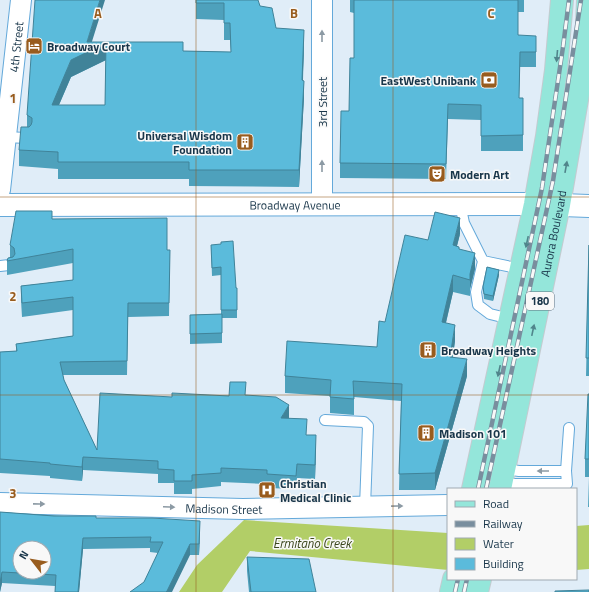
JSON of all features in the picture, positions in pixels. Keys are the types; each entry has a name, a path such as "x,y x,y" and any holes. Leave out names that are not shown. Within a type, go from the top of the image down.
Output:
{"main road":[{"name":"Aurora Boulevard","path":"473,488 535,204 556,70 562,0"},
{"name":"Aurora Boulevard","path":"502,481 559,205 587,47 589,6"},
{"path":"451,592 454,580"},
{"path":"477,592 480,580"}],"street":[{"name":"4th Street","path":"0,190 21,0"},
{"name":"3rd Street","path":"322,0 322,205"},
{"name":"Broadway Avenue","path":"0,205 535,204 589,206"},
{"name":"Madison Street","path":"0,503 243,509 447,505"}],"lane":[{"path":"6,137 26,138"},
{"path":"460,204 464,223 483,261 476,292 478,305 490,314 510,319"},
{"path":"483,261 521,269"},
{"path":"324,420 364,422 368,426 365,507"},
{"path":"502,481 567,484 566,471 569,428"},
{"path":"502,481 519,471 566,471"}],"water":[{"name":"Ermitaño Creek","path":"244,520 447,533 447,570 250,551 222,592 179,592 197,565"},
{"path":"589,525 589,569 577,570 577,526"}],"building":[{"path":"35,0 100,0 87,42 183,42 183,51 231,52 230,23 224,23 224,3 196,3 196,0 258,0 260,6 272,8 276,28 304,30 302,80 304,81 299,170 189,170 189,162 58,162 58,152 19,150 21,127 29,127 32,122 32,118 27,115","holes":["106,43 105,105 52,105 71,60"]},
{"path":"354,0 518,0 518,35 536,36 536,52 520,52 519,98 523,98 523,135 481,136 481,105 448,104 446,164 340,163 341,111 349,111 350,58 354,58"},
{"path":"16,211 52,211 52,219 167,218 167,250 170,250 169,303 128,303 127,361 60,362 64,380 97,450 100,393 172,397 172,393 229,396 230,382 246,382 245,395 276,397 289,405 281,418 307,419 306,435 316,435 315,465 297,464 296,476 267,474 267,470 221,468 221,473 192,475 192,481 174,481 174,470 158,469 158,461 83,457 82,467 0,459 0,352 17,351 16,344 73,336 73,297 22,303 21,286 73,280 73,249 7,261 8,258 13,257 15,254 14,248 10,245"},
{"path":"435,212 460,218 453,245 459,247 459,249 475,253 470,280 453,275 442,322 455,325 450,357 467,359 435,473 399,474 402,384 353,381 354,399 330,397 331,380 285,376 287,341 377,347 379,321 385,322 405,235 428,240"},
{"path":"233,241 237,288 237,310 221,310 221,267 212,268 211,245"},
{"path":"589,245 589,358 586,358"},
{"path":"487,267 499,270 493,296 484,294 483,287"},
{"path":"222,314 222,333 190,334 190,315"},
{"path":"588,394 589,459 585,459"},
{"path":"0,512 54,516 96,516 96,518 152,518 200,521 199,544 190,544 166,592 130,592 144,582 163,542 150,542 151,537 83,538 78,592 55,592 56,575 52,575 52,540 12,540 12,573 2,572 0,583"},
{"path":"247,557 309,559 316,592 251,592"},
{"path":"589,590 589,592 555,592 555,591"}],"railway":[{"path":"478,488 542,188 569,0"},
{"path":"486,488 553,181 581,0"},
{"path":"455,592 458,580"},
{"path":"464,592 467,580"}],"place":[{"name":"Broadway Court","path":"34,46"},
{"name":"EastWest Unibank","path":"489,80"},
{"name":"Universal Wisdom Foundation","path":"245,142"},
{"name":"Modern Art","path":"437,174"},
{"name":"Broadway Heights","path":"428,350"},
{"name":"Madison 101","path":"426,433"},
{"name":"Christian Medical Clinic","path":"267,490"}]}
